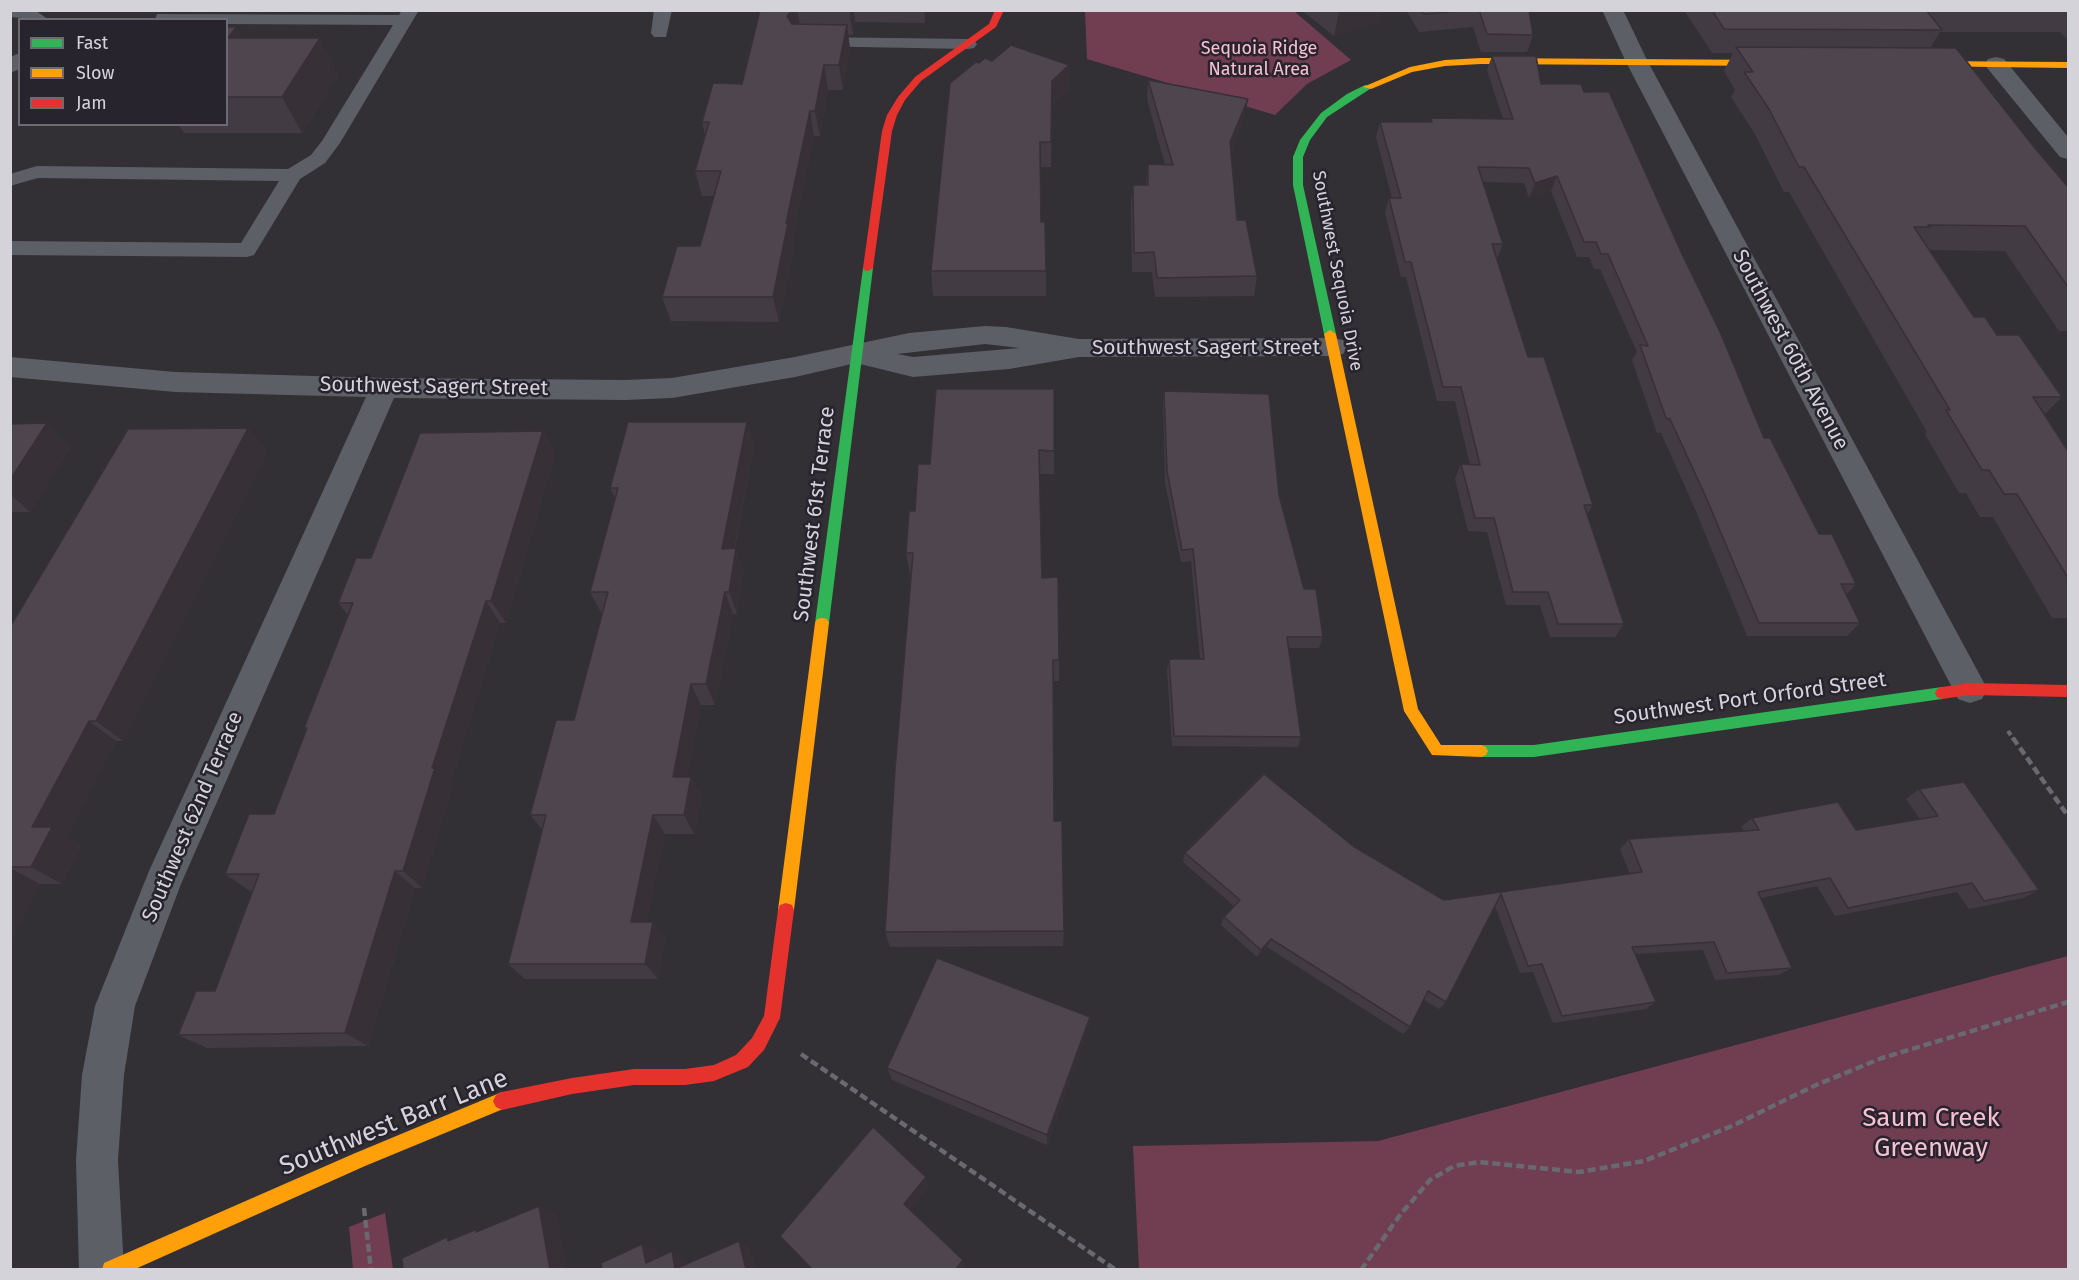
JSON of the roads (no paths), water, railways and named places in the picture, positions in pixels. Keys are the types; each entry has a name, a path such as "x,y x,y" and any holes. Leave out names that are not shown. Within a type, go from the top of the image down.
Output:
{"street":[{"name":"Southwest 61st Terrace","path":"741,1060 758,1044 772,1018 856,355 887,131 892,115 901,99 918,80 993,25 1000,10"},
{"name":"Southwest 60th Avenue","path":"1612,10 1637,62 1975,690"},
{"name":"Southwest Sequoia Drive","path":"1437,751 1410,711 1298,185 1298,157 1305,140 1324,115 1350,96 1380,81 1410,70 1445,63 1481,61 1783,63"},
{"path":"1913,64 2068,65"},
{"path":"1996,64 2068,152"},
{"name":"Southwest Sagert Street","path":"10,367 175,382 384,388 626,390 672,388 856,355 913,367 980,360 1009,360 1079,348 1333,347"},
{"name":"Southwest 62nd Terrace","path":"102,1269 97,1160 103,1075 115,1006 162,884 384,388"},
{"name":"Southwest Port Orford Street","path":"1437,751 1534,752 1975,690 2068,691"},
{"name":"Southwest Barr Lane","path":"111,1269 359,1160 510,1098 634,1077 685,1077 714,1073 741,1060"}],"lane":[{"path":"660,33 663,10"},
{"path":"10,12 26,13 37,18"},
{"path":"163,18 408,15"},
{"path":"10,248 247,250 292,175 318,159 330,143 408,15"},
{"path":"802,42 968,44"},
{"path":"10,180 37,172 292,175"}],"park label":[{"name":"Sequoia Ridge Natural Area","path":"1259,59"},
{"name":"Saum Creek Greenway","path":"1931,1134"}]}
